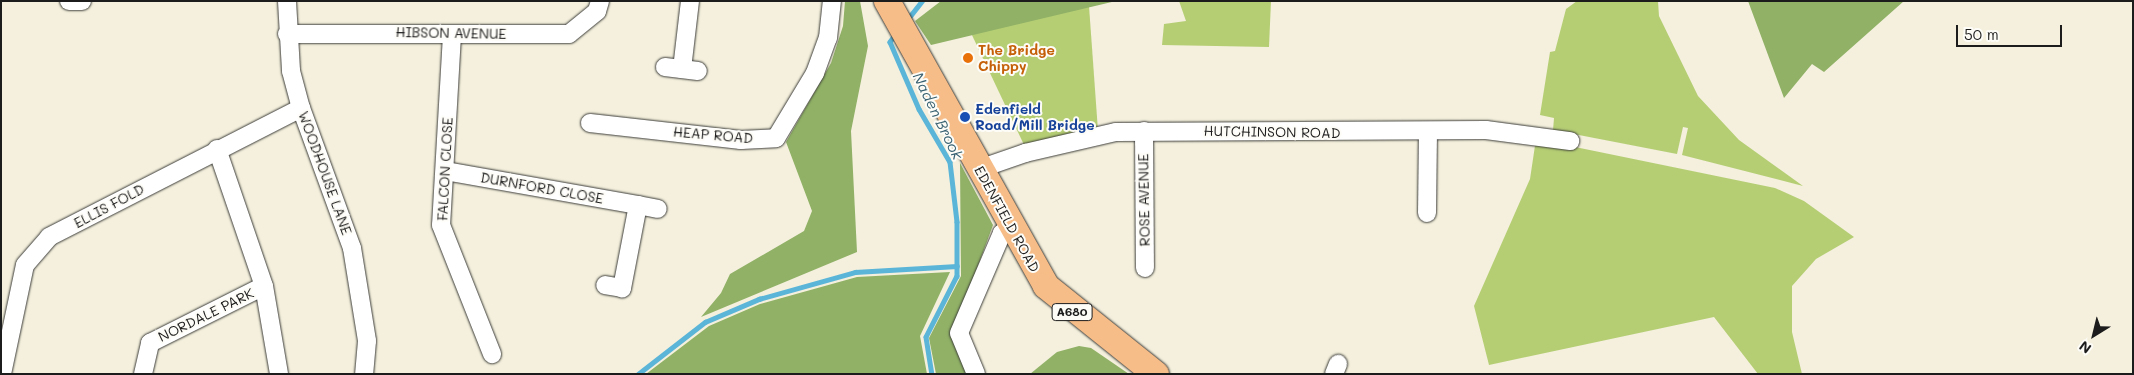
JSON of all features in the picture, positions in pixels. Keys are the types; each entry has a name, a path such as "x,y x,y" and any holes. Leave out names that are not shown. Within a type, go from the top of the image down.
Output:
{"main road":[{"name":"EDENFIELD ROAD","path":"895,18 1054,297 1156,374"}],"street":[{"path":"69,1 82,1"},
{"name":"WOODHOUSE LANE","path":"287,1 287,34 301,108 352,248 367,341 364,374"},
{"name":"HIBSON AVENUE","path":"287,34 569,34 597,11 600,1"},
{"path":"682,69 690,1"},
{"name":"HEAP ROAD","path":"590,123 741,140 776,138 815,73 828,38 832,1"},
{"name":"FALCON CLOSE","path":"452,34 441,225 491,354"},
{"name":"ELLIS FOLD","path":"2,374 21,282 35,250 49,237 217,149 301,108"},
{"name":"HUTCHINSON ROAD","path":"980,169 1098,133 1144,131 1486,130 1570,141"},
{"name":"ROSE AVENUE","path":"1144,131 1145,268"},
{"path":"1427,213 1428,131"},
{"name":"NORDALE PARK","path":"217,149 264,286 279,374"},
{"name":"DURNFORD CLOSE","path":"445,171 658,209"},
{"path":"605,285 622,288 638,205"},
{"path":"976,374 959,333 1002,233 1013,227"},
{"name":"NORDALE PARK","path":"143,374 150,343 264,286"}],"green space":[{"path":"845,1 860,1 868,46 851,131 857,252 701,317 721,293 730,274 804,231 812,211 786,142 831,63 843,26"},
{"path":"941,1 1116,1 931,45 915,21"},
{"path":"1179,1 1271,1 1269,47 1162,45 1164,24 1186,21"},
{"path":"1577,1 1658,1 1659,16 1698,96 1739,140 1803,186 1682,155 1688,128 1683,127 1677,154 1553,130 1554,118 1540,115 1550,52 1555,51 1566,9"},
{"path":"1748,1 1904,1 1824,72 1812,64 1784,98"},
{"path":"1089,6 1098,131 1026,149 971,33"},
{"path":"1536,139 1775,188 1804,201 1854,237 1816,259 1792,286 1792,332 1802,374 1758,374 1714,317 1489,365 1474,306 1530,179"},
{"path":"960,163 993,225 954,331 969,374 936,374 929,338 961,276"},
{"path":"950,272 920,336 927,374 646,374 709,326 760,304 857,277"},
{"path":"1079,346 1091,348 1129,374 1030,374 1057,352"}],"waterway":[{"name":"Naden Brook","path":"907,20 922,1"},
{"name":"Naden Brook","path":"896,34 890,42 919,109 950,162 957,222 957,276 926,337 932,374"},
{"path":"638,374 705,322 759,299 855,272 957,266"}],"place":[{"name":"The Bridge Chippy","path":"968,58"},
{"name":"Edenfield Road/Mill Bridge","path":"965,117"}]}
